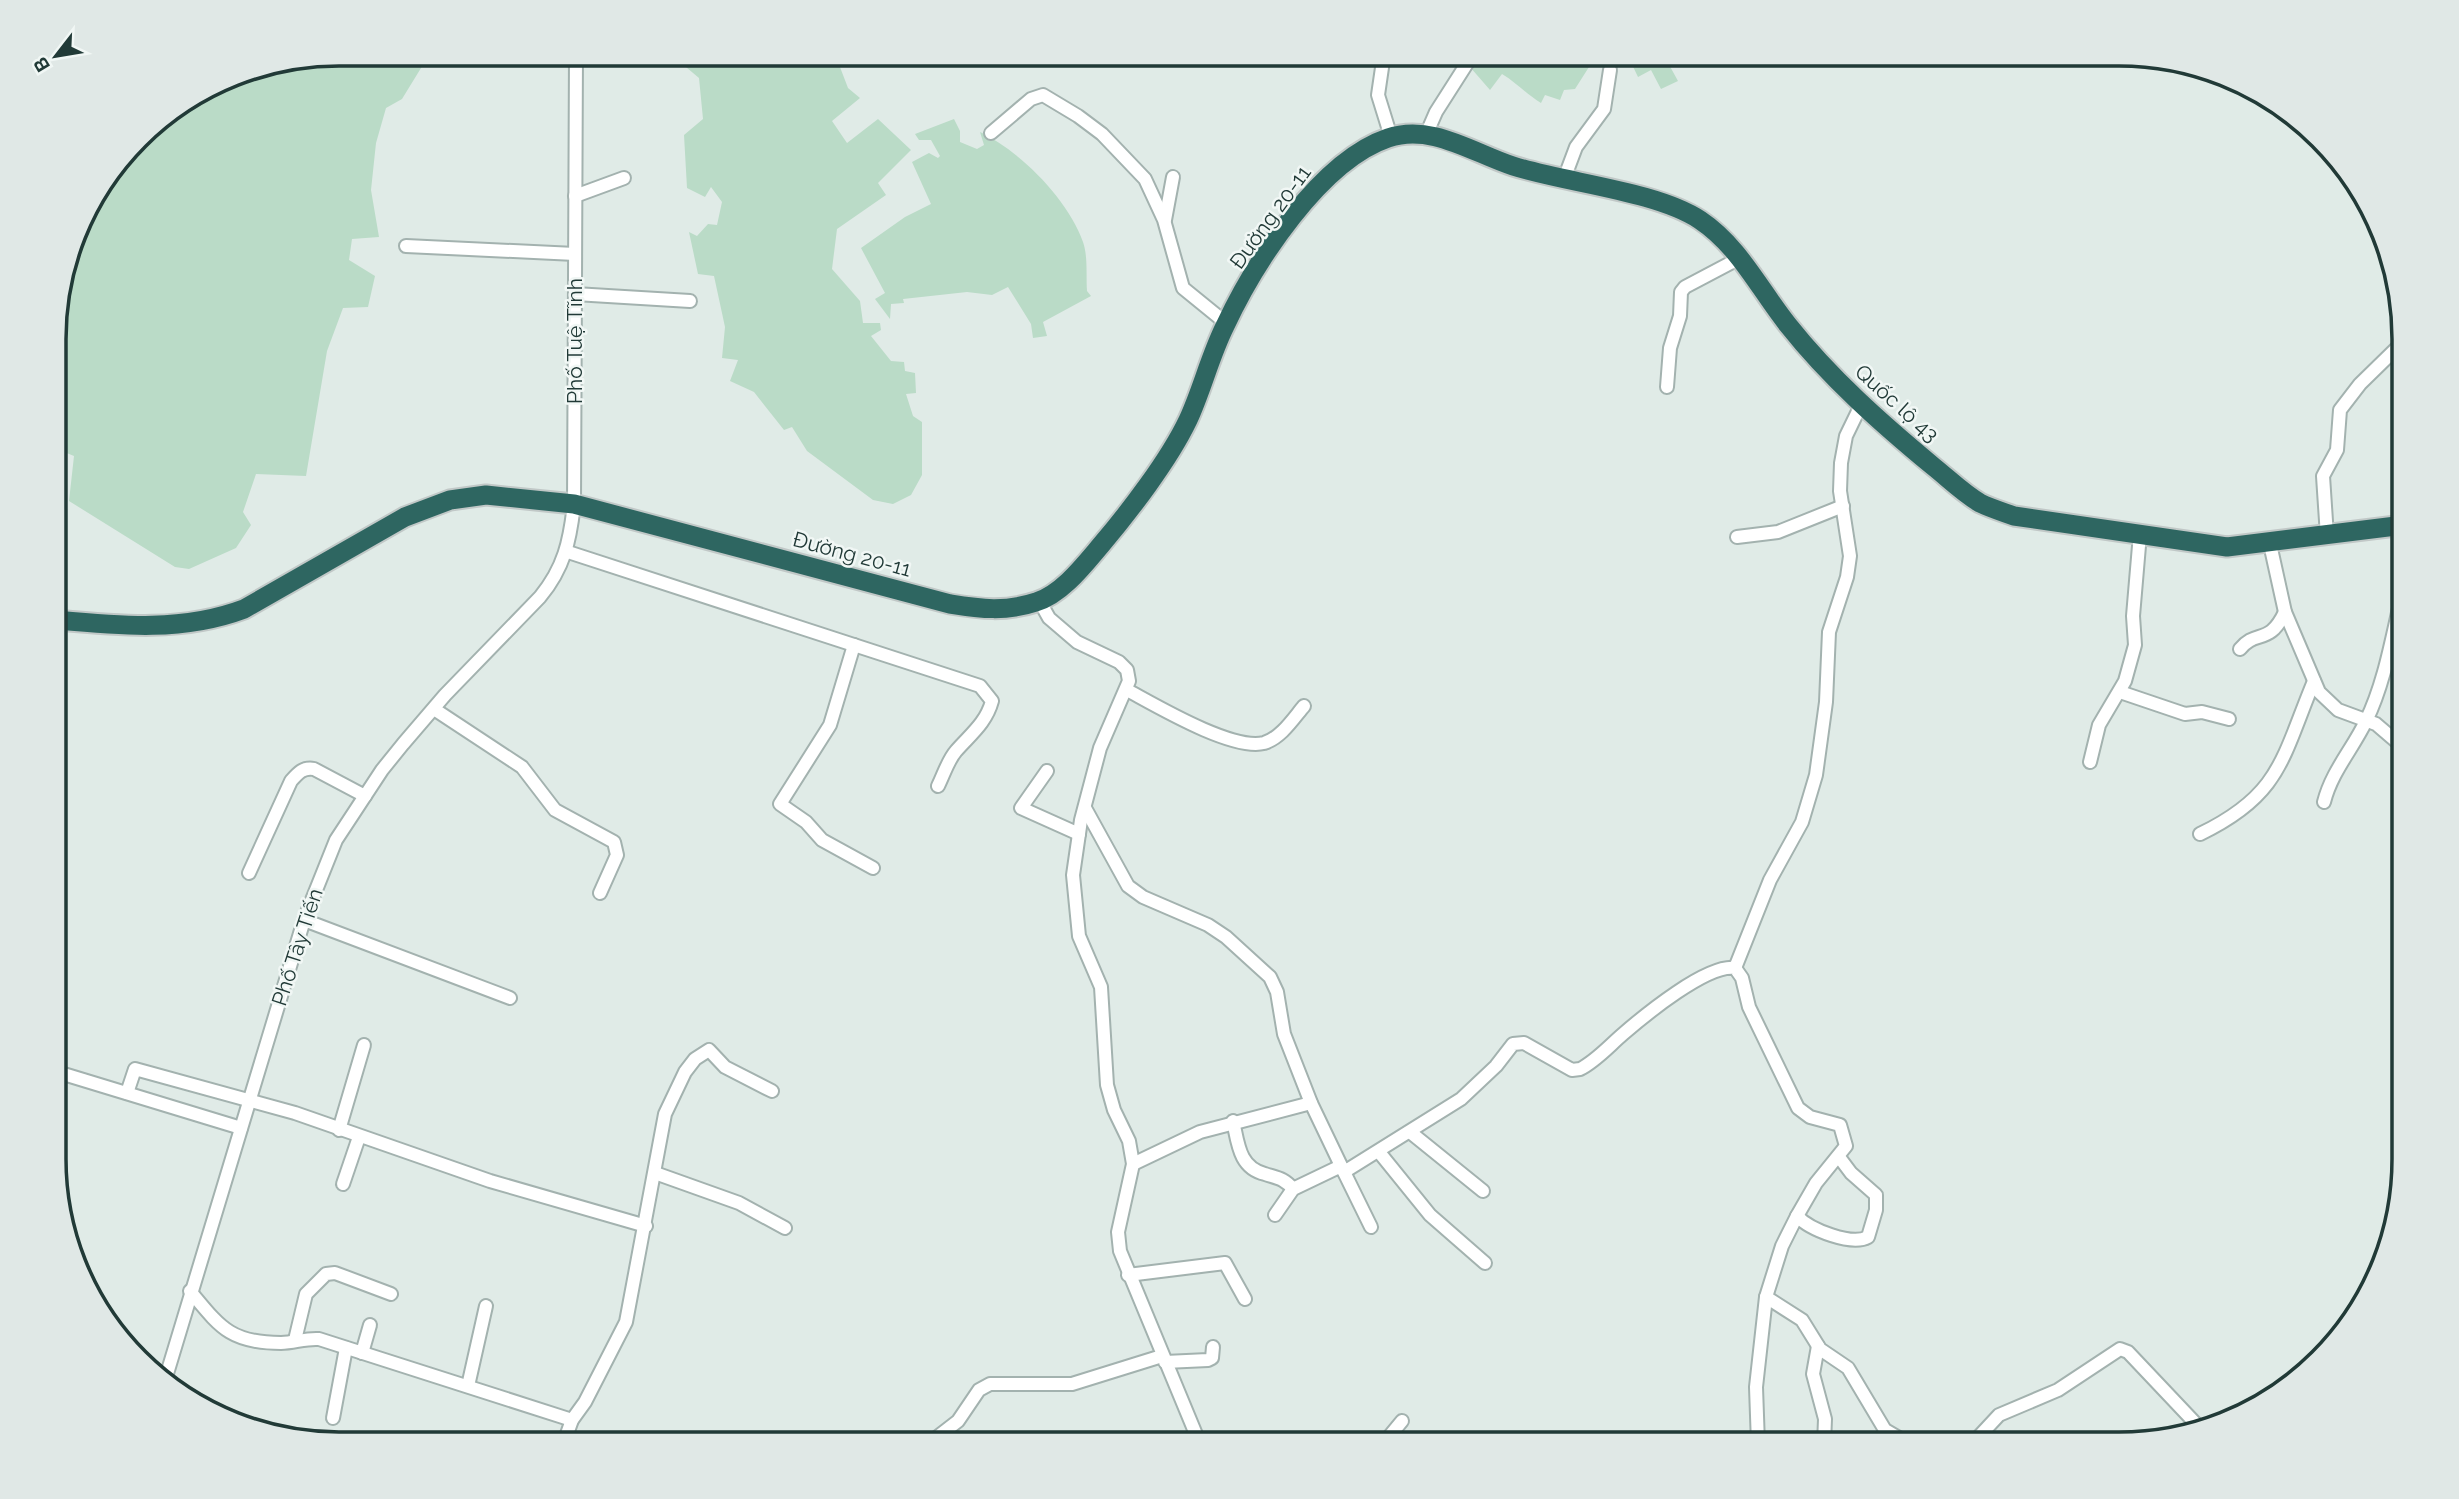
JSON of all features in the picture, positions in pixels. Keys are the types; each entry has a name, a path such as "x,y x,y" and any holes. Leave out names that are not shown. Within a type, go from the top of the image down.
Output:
{"highway":[{"name":"Đường 20-11","path":"66,621 138,627 210,620 244,609 405,517 471,495 574,504 950,604 995,611 1040,601 1080,569 1105,540 1174,445 1188,420 1226,323 1280,236 1321,184 1340,163 1391,136 1426,135"},
{"name":"Quốc lộ 43","path":"1426,135 1517,167 1686,212 1716,231 1740,258 1788,325 1862,403 1915,451 1981,503 2014,516 2227,547 2270,544 2392,527"}],"street":[{"name":"Phố Tuệ Tĩnh","path":"574,504 576,66"},
{"path":"1382,66 1378,94 1391,136"},
{"path":"1426,135 1436,112 1466,66"},
{"path":"1564,179 1576,146 1604,109 1610,71"},
{"path":"991,133 1031,99 1043,95 1102,134 1145,179 1164,220 1183,288 1226,323"},
{"path":"1164,220 1173,177"},
{"path":"575,196 624,178"},
{"path":"406,246 575,254"},
{"path":"1667,387 1669,357 1680,316 1681,292 1685,287 1740,258"},
{"path":"575,294 690,301"},
{"path":"2327,536 2322,484 2323,476 2337,450 2340,410 2360,384 2392,353"},
{"path":"1735,968 1770,880 1802,822 1816,775 1826,702 1829,632 1847,577 1850,556 1840,476 1843,449 1854,414 1862,403"},
{"name":"Phố Tây Tiến","path":"168,1371 304,920 336,840 382,769 552,583 568,552 574,504"},
{"path":"1737,537 1778,532 1843,506"},
{"path":"2090,762 2099,725 2120,692 2136,645 2133,616 2140,534"},
{"path":"2270,544 2285,612 2314,681 2325,700 2337,710 2366,721 2392,737"},
{"path":"568,552 980,686 992,701 989,710 978,729 951,758 939,786"},
{"path":"1040,601 1049,618 1077,642 1119,662 1127,670 1127,690 1101,748 1079,834 1073,875 1077,925 1101,987 1104,1068 1114,1110 1129,1141 1133,1164 1118,1232 1119,1251 1194,1432"},
{"path":"2241,649 2247,642 2274,632 2285,612"},
{"path":"2324,802 2334,772 2366,721 2392,637"},
{"path":"854,645 830,725 780,804 806,822 822,840 873,868"},
{"path":"2200,834 2249,807 2274,777 2314,681"},
{"path":"1127,690 1197,726 1250,743 1272,740 1304,706"},
{"path":"2120,692 2185,714 2202,712 2228,719"},
{"path":"434,709 522,767 555,810 614,842 617,855 600,893"},
{"path":"249,873 291,780 299,772 307,768 314,769 365,796"},
{"path":"1047,771 1021,808 1079,834"},
{"path":"1085,808 1128,886 1143,897 1208,925 1226,937 1270,977 1277,992 1284,1034 1311,1103 1371,1227"},
{"path":"304,920 510,998"},
{"path":"1275,1215 1293,1189 1379,1152 1471,1092 1517,1042 1524,1043 1573,1070 1580,1069 1626,1031 1697,980 1720,968 1735,968"},
{"path":"1735,968 1742,978 1749,1007 1798,1108 1810,1117 1840,1125 1844,1130 1846,1146 1822,1174 1797,1216 1782,1246 1766,1297 1755,1387 1757,1432"},
{"path":"339,1130 364,1045"},
{"path":"568,1432 625,1322 646,1226 665,1114 675,1090 695,1059 709,1050 725,1067 772,1091"},
{"path":"127,1093 135,1069 249,1099 490,1181 646,1226"},
{"path":"66,1075 241,1128"},
{"path":"1133,1164 1188,1137 1233,1121 1311,1103"},
{"path":"1233,1121 1240,1154 1248,1166 1263,1174 1282,1178 1293,1189"},
{"path":"1410,1132 1483,1191"},
{"path":"343,1184 359,1137"},
{"path":"1379,1152 1430,1215 1485,1264"},
{"path":"1797,1216 1807,1227 1822,1233 1860,1240 1868,1237 1876,1210 1876,1195 1851,1173 1839,1157"},
{"path":"655,1173 715,1193 785,1228"},
{"path":"1128,1275 1225,1263 1245,1299"},
{"path":"295,1340 306,1294 326,1274 335,1273 391,1294"},
{"path":"190,1291 218,1325 233,1336 278,1343 318,1339 572,1420"},
{"path":"1766,1297 1802,1320 1818,1346 1848,1368 1888,1432"},
{"path":"468,1386 486,1306"},
{"path":"362,1353 370,1325"},
{"path":"1818,1346 1813,1374 1825,1419 1824,1432"},
{"path":"944,1432 958,1421 979,1390 990,1384 1072,1384 1163,1359 1208,1360 1212,1358 1213,1347"},
{"path":"333,1418 346,1349"},
{"path":"1983,1432 1999,1415 2058,1390 2120,1349 2128,1352 2194,1422"},
{"path":"1392,1432 1402,1421"}],"green space":[{"path":"422,66 402,99 386,108 376,143 371,190 379,237 352,239 349,260 375,276 368,307 343,308 327,351 306,476 256,474 243,512 251,525 236,548 189,569 175,567 69,501 74,456 66,453 66,340 72,286 87,235 103,203 134,160 173,123 203,103 252,81 286,72 322,67"},
{"path":"685,66 840,66 848,88 860,98 832,121 847,143 878,119 911,150 878,183 886,195 837,229 832,269 860,301 863,323 880,323 881,330 871,336 891,361 904,362 905,371 915,373 916,393 906,394 913,416 922,422 922,475 911,495 893,504 873,500 807,451 792,427 784,430 754,392 730,381 738,360 722,358 725,327 714,276 698,274 689,232 697,236 708,224 717,225 722,202 711,187 705,197 687,188 684,135 703,119 699,78"},
{"path":"1633,66 1670,66 1678,81 1661,89 1651,70 1638,77"},
{"path":"1470,67 1589,67 1575,89 1564,90 1560,100 1545,95 1541,103 1502,74 1490,90"},
{"path":"954,119 960,131 960,142 977,149 984,145 980,132 1011,151 1041,178 1066,209 1083,242 1087,291 1091,296 1043,322 1047,336 1033,338 1031,324 1008,287 992,295 967,292 903,299 904,303 891,304 890,319 875,299 885,293 861,248 905,217 931,204 912,162 929,153 938,158 940,156 931,140 919,140 915,134"}]}
